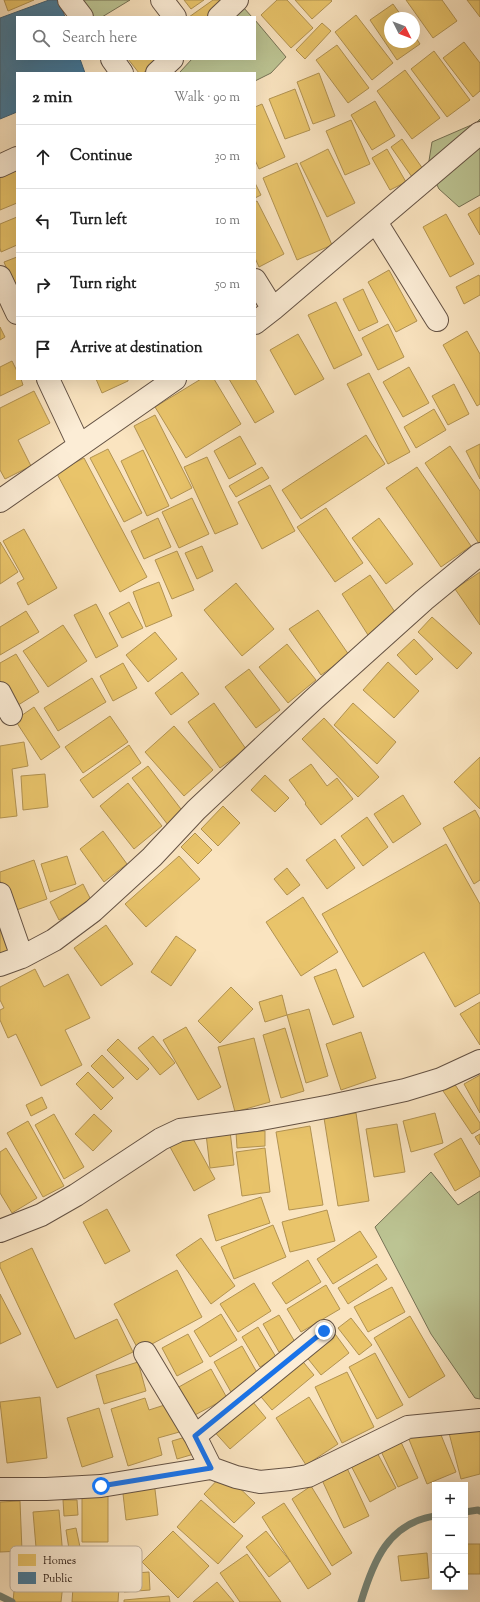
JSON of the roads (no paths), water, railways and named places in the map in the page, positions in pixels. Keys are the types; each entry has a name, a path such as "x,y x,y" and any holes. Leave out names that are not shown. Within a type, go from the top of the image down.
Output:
{"street":[{"path":"70,0 81,16"},
{"path":"162,0 174,16"},
{"path":"220,16 237,0"},
{"path":"113,60 121,72"},
{"path":"158,72 171,60"},
{"path":"256,322 273,310 480,132"},
{"path":"0,166 16,158"},
{"path":"376,222 437,320"},
{"path":"0,277 16,311"},
{"path":"256,282 273,310"},
{"path":"48,380 79,445"},
{"path":"0,501 174,380"},
{"path":"0,965 22,957 54,940 92,911 152,857 196,810 303,710 424,600 480,554"},
{"path":"0,693 11,714"},
{"path":"0,894 22,957"},
{"path":"0,1231 41,1215 76,1195 161,1138 180,1130 264,1118 331,1106 405,1090 441,1079 480,1062"},
{"path":"195,1436 324,1331"},
{"path":"145,1353 195,1436 211,1468"},
{"path":"0,1489 46,1489 101,1486 211,1468 236,1477 260,1482 290,1480 308,1476 408,1428 480,1420"}],"waterway":[{"path":"468,1512 480,1511"},
{"path":"361,1602 377,1559 394,1536 405,1527 419,1520 432,1517"},
{"path":"0,1596 12,1602"}]}
